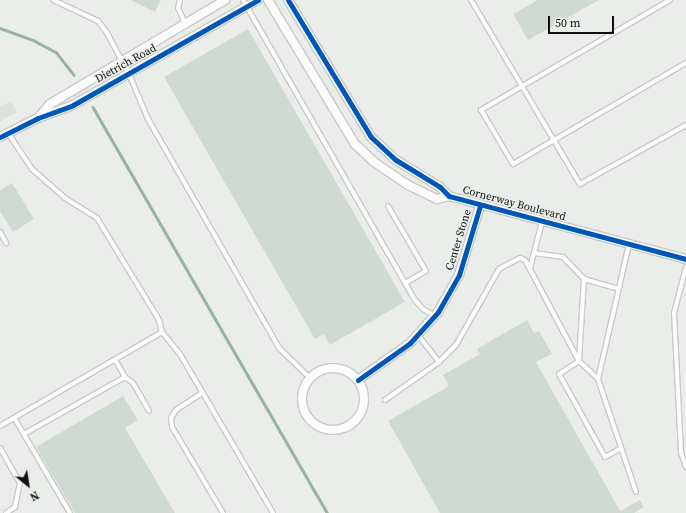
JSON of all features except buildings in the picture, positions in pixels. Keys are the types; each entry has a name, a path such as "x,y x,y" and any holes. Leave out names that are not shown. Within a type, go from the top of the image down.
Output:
{"street":[{"name":"Dietrich Road","path":"38,118 50,104 122,59 225,0"},
{"name":"Dietrich Road","path":"0,137 38,118 73,105 129,74 245,4 258,0"},
{"name":"Cornerway Boulevard","path":"268,0 341,124 355,144 374,162 408,185 436,199 449,196"},
{"name":"Cornerway Boulevard","path":"288,0 371,137 396,160 440,187 449,196 480,206 686,259"},
{"name":"Center Stone","path":"358,380 394,357 418,335 435,316 460,275 480,206"},
{"path":"332,367 350,373 358,380 364,400 362,410 347,426 326,429 316,425 303,410 302,390 310,378 322,369 332,367"}],"lane":[{"path":"53,0 98,22 122,59 148,118 279,348 310,378"},
{"path":"180,0 178,8 185,23"},
{"path":"471,0 580,184 686,125"},
{"path":"670,0 481,110 512,164 686,64"},
{"path":"245,4 405,283 423,309 435,316"},
{"path":"8,133 32,169 65,198 98,218 159,320 162,332 180,354 274,513"},
{"path":"388,206 426,271 405,283"},
{"path":"530,269 542,222"},
{"path":"0,232 6,243"},
{"path":"598,379 629,244"},
{"path":"534,253 562,257 584,279 619,289"},
{"path":"385,400 439,362 456,345 499,268 520,258 525,260 579,361 598,379 636,492"},
{"path":"686,267 681,293 674,313 681,453 686,467"},
{"path":"579,361 584,279"},
{"path":"681,293 686,294"},
{"path":"0,426 15,419 162,332"},
{"path":"418,335 439,362"},
{"path":"115,360 125,377 134,383 149,411"},
{"path":"579,361 559,374 604,457 621,448"},
{"path":"24,434 125,377"},
{"path":"202,392 176,410 171,418 172,427 223,513"},
{"path":"15,419 70,513"},
{"path":"0,448 20,483 16,506 6,513"}],"shaded area":[{"path":"11,101 17,112 0,121 0,107"}],"waterway":[{"path":"0,28 35,41 56,52 74,75"},
{"path":"93,107 327,513"}],"cycle path":[{"path":"0,137 38,118 73,105 258,0"},
{"path":"288,0 371,137 396,160 440,187 449,196 686,259"},
{"path":"358,380 410,343 438,312 459,275 480,206"}]}
